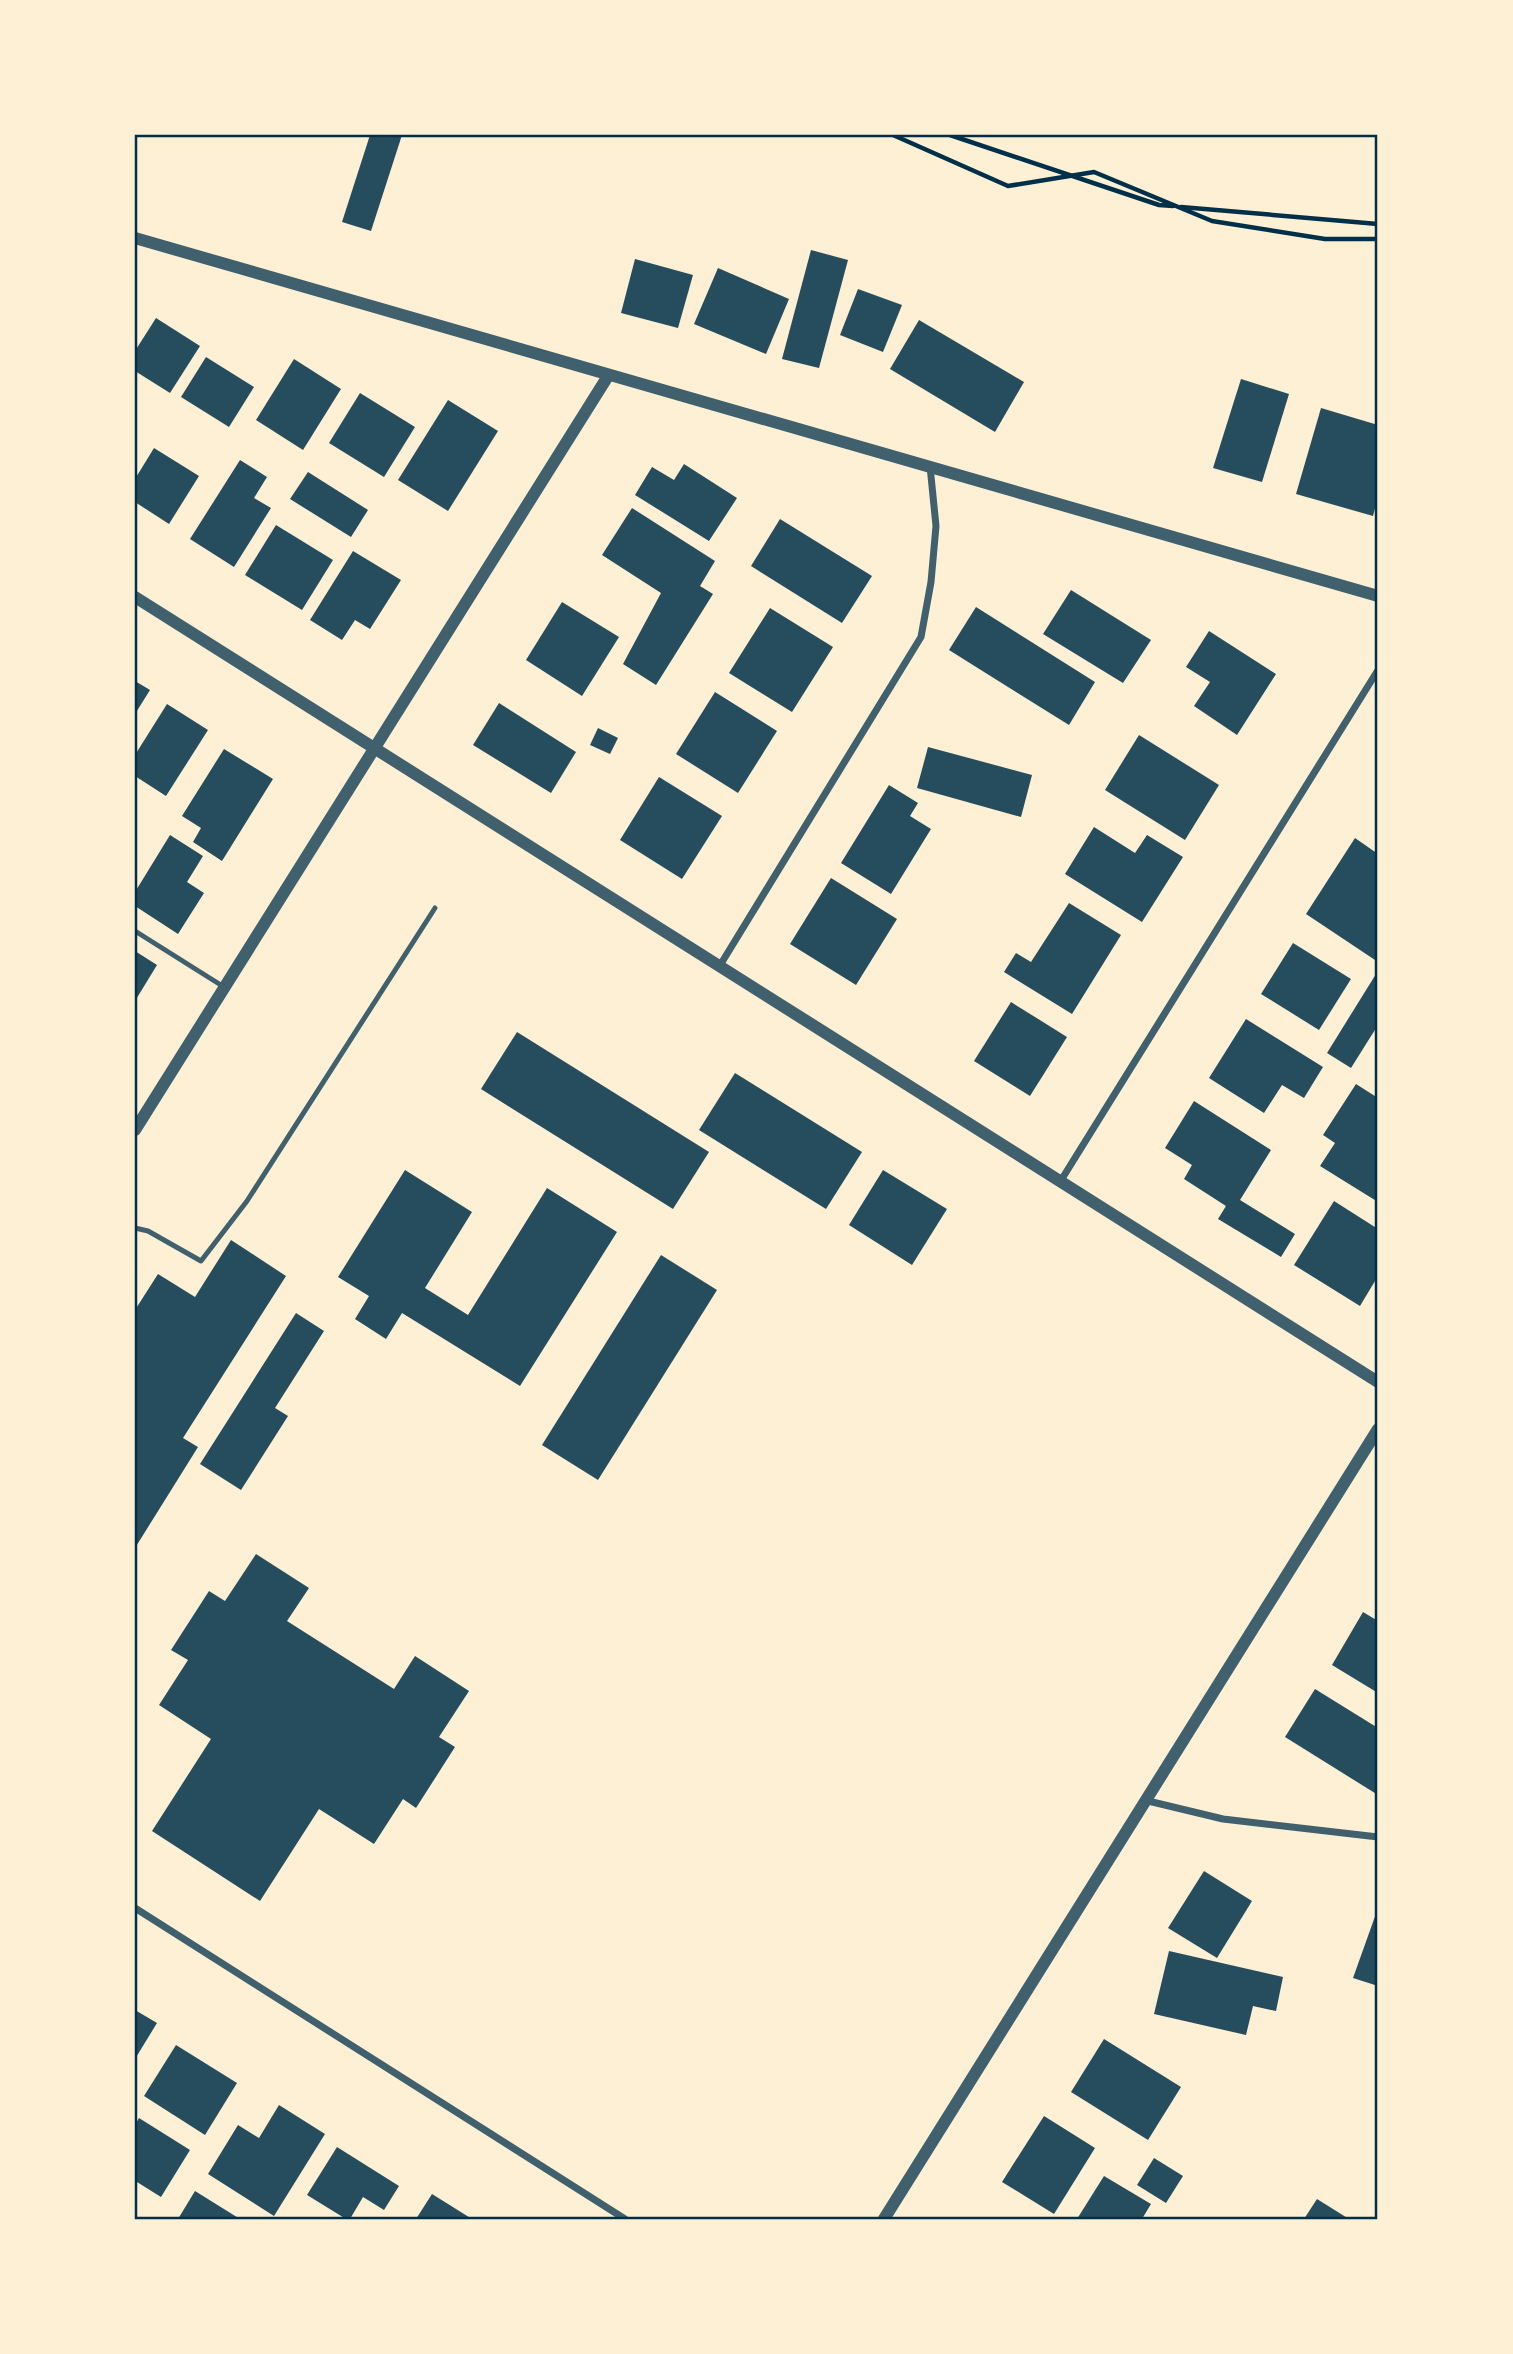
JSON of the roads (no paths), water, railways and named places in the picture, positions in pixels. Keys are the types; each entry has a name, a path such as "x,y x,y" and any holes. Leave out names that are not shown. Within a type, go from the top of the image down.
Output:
{"street":[{"path":"135,238 1378,596"},
{"path":"135,1130 608,376"},
{"path":"719,967 921,637 931,582 936,526 930,465"},
{"path":"135,597 1378,1382"},
{"path":"1060,1182 1378,670"},
{"path":"884,2219 1378,1429"},
{"path":"1144,1800 1223,1819 1378,1837"},
{"path":"135,1908 625,2219"}],"lane":[{"path":"135,1228 149,1231 201,1261 247,1201 435,908"},
{"path":"135,931 224,987"}]}
